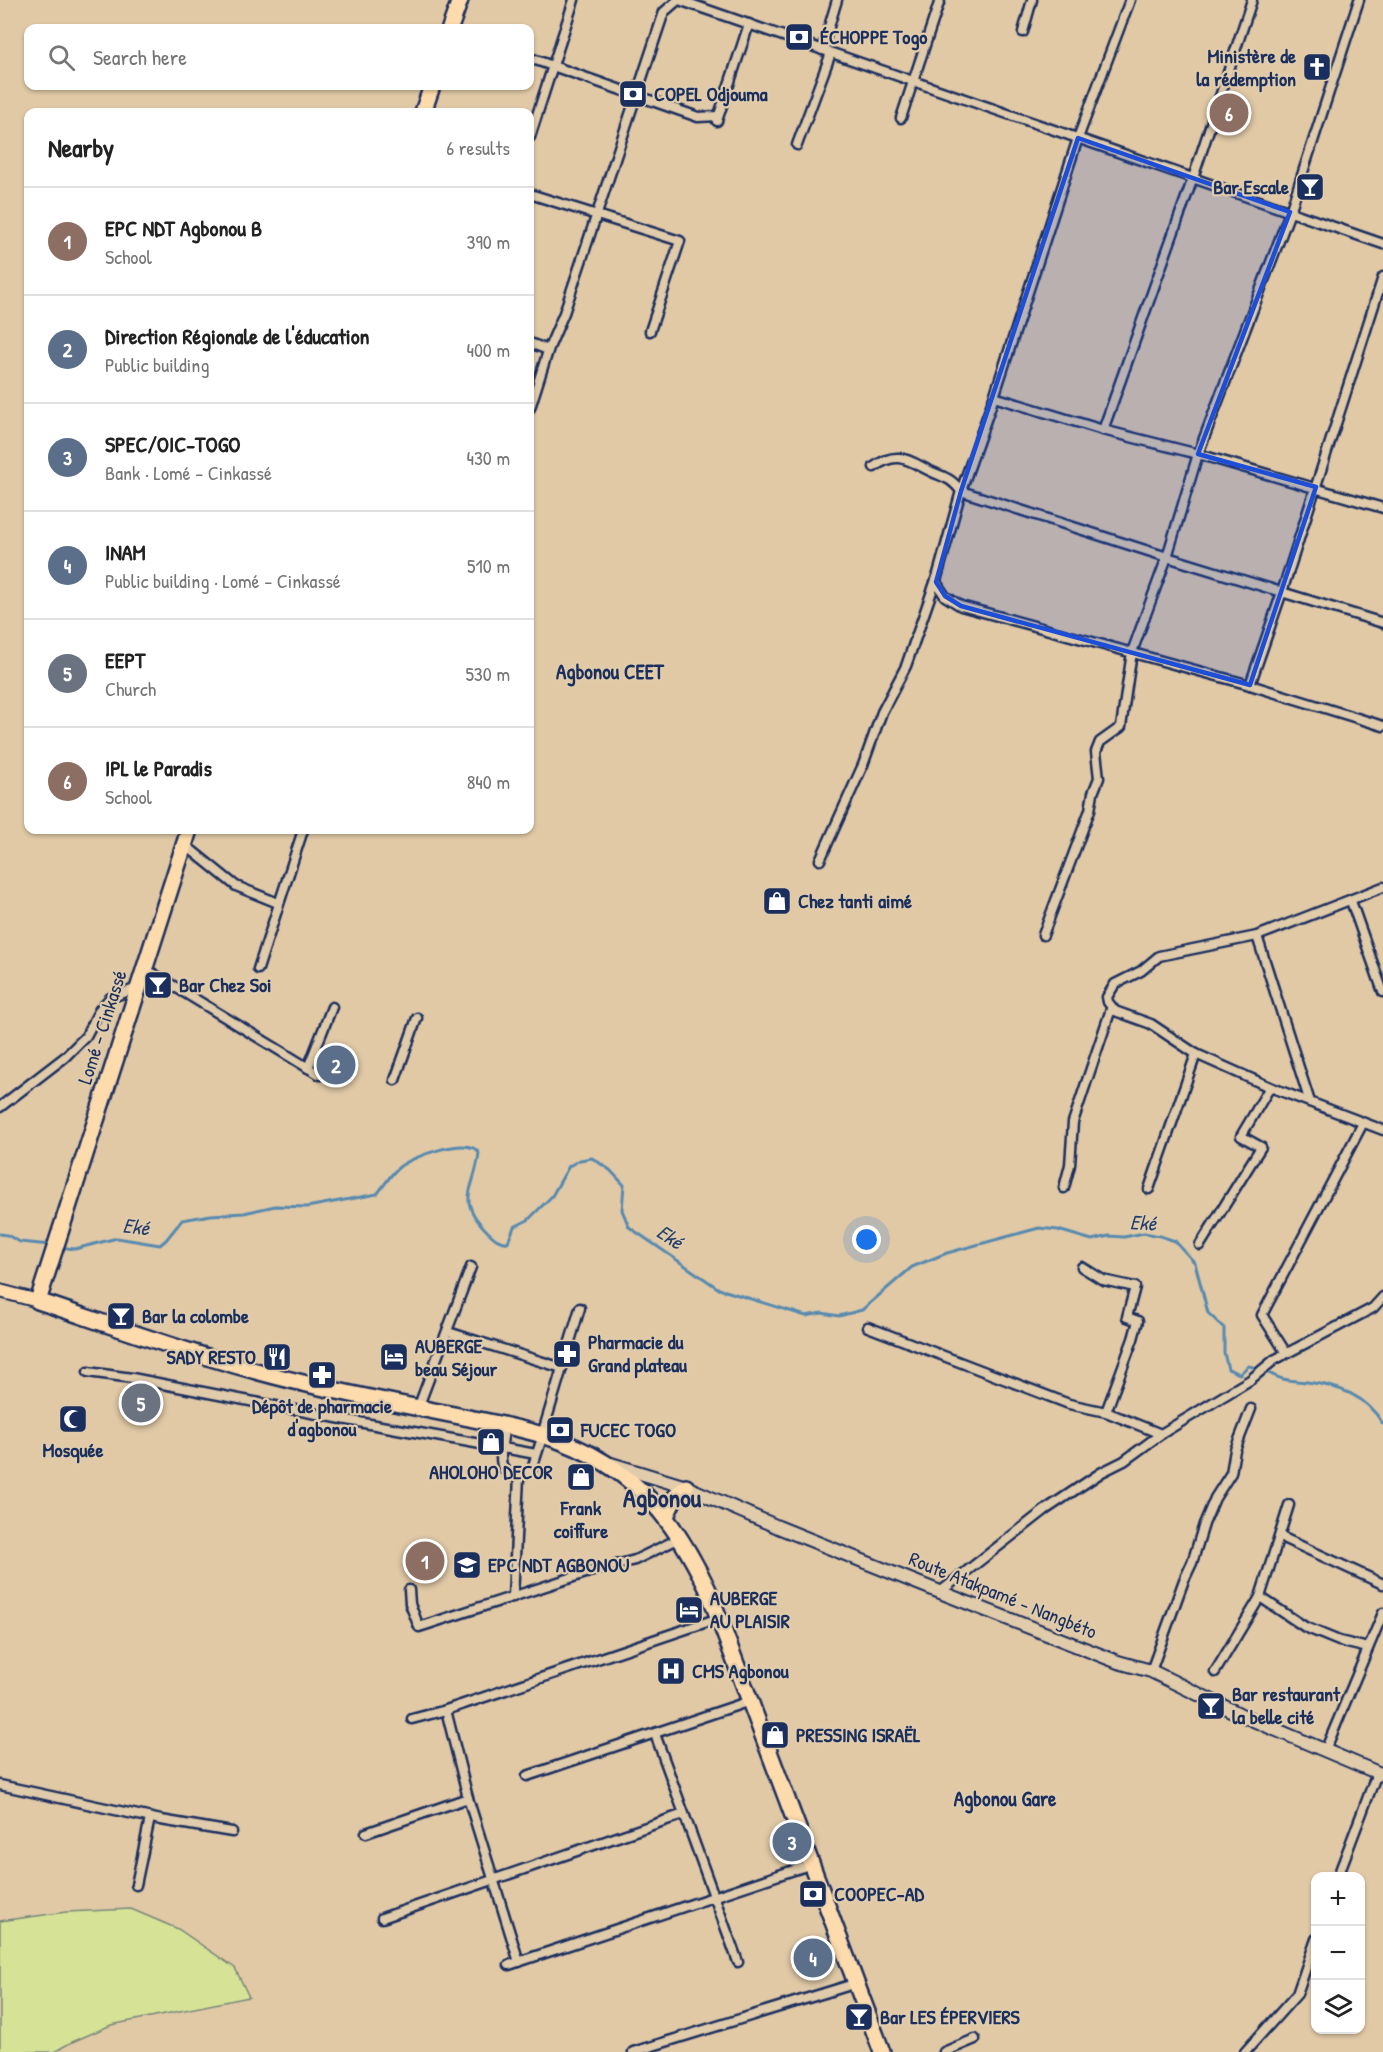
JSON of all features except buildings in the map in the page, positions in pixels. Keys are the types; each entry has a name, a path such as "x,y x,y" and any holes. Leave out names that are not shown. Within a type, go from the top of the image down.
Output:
{"highway":[{"path":"451,24 460,0"},
{"path":"424,108 431,90"},
{"name":"Lomé - Cinkassé","path":"38,1301 186,837"},
{"path":"38,1301 260,1371 347,1393 505,1424 540,1443 603,1462 633,1484 666,1516 698,1569 719,1618 882,2052"},
{"path":"486,1422 574,1454 612,1476 677,1534"},
{"path":"666,1516 675,1497 686,1487"}],"main road":[{"path":"0,1291 38,1301"},
{"name":"Route Atakpamé - Nangbéto","path":"603,1462 686,1487 778,1527 940,1592 1118,1662 1151,1671 1239,1714 1380,1774"}],"street":[{"path":"534,124 574,0"},
{"path":"534,395 548,350 564,313 664,12 679,0 1383,244"},
{"path":"822,50 837,0"},
{"path":"901,118 940,0"},
{"path":"1023,32 1032,0"},
{"path":"820,860 862,765 882,712 906,666 936,582 961,491 1078,138 1130,0"},
{"path":"1103,430 1193,178 1252,0"},
{"path":"1043,935 1090,810 1099,778 1096,752 1100,742 1121,727 1132,652 1167,557 1198,454 1290,212 1359,0"},
{"path":"534,59 698,117 718,119 749,24"},
{"path":"797,145 831,53"},
{"path":"534,195 680,241 650,331"},
{"path":"1250,685 1383,277"},
{"path":"534,345 548,350"},
{"path":"994,397 1103,430 1198,454 1383,508"},
{"path":"874,467 885,459 896,457 913,460 952,480 961,491 1383,623"},
{"path":"936,582 945,596 961,606 1250,685 1383,726"},
{"path":"258,969 302,834"},
{"path":"186,837 236,886 278,903"},
{"path":"1383,887 1257,936 1159,956 1141,970 1115,984 1108,993 1108,1002 1115,1011 1151,1024 1196,1054 1383,1130"},
{"path":"1351,901 1383,992"},
{"path":"1257,936 1310,1102"},
{"path":"143,968 320,1076"},
{"path":"0,1107 65,1057 86,1036 100,1009 110,998 137,988"},
{"path":"308,1068 332,1006"},
{"path":"1064,1188 1071,1158 1073,1122 1111,1010"},
{"path":"394,1080 417,1018"},
{"path":"1149,1189 1196,1054"},
{"path":"1200,1245 1261,1147 1242,1136 1270,1086"},
{"path":"1286,1353 1262,1315 1363,1123"},
{"path":"418,1407 471,1267"},
{"path":"1082,1267 1103,1280 1135,1287 1127,1317 1138,1321 1136,1330 1106,1412"},
{"path":"940,1592 1045,1510 1102,1472 1124,1461 1161,1434 1250,1380 1274,1360 1373,1308 1383,1297"},
{"path":"504,1430 503,1469 508,1474 519,1477 532,1469 580,1308"},
{"path":"1373,1308 1383,1311"},
{"path":"868,1327 1069,1404 1106,1412 1161,1434"},
{"path":"448,1332 562,1368"},
{"path":"88,1372 124,1376 502,1448 540,1443"},
{"path":"1151,1671 1195,1556 1204,1524 1215,1498 1231,1473 1235,1450 1251,1409"},
{"path":"513,1596 519,1477"},
{"path":"1215,1672 1260,1597 1281,1537 1289,1505"},
{"path":"409,1590 410,1604 419,1627 589,1572 635,1560 677,1534"},
{"path":"1281,1537 1383,1584"},
{"path":"1260,1597 1305,1627 1339,1641 1368,1648"},
{"path":"1326,1751 1383,1613"},
{"path":"412,1719 446,1710 719,1618"},
{"path":"527,1776 750,1701"},
{"path":"446,1710 468,1798 519,1962"},
{"path":"655,1734 738,1962"},
{"path":"1340,1872 1380,1774"},
{"path":"0,1785 150,1818 232,1832"},
{"path":"366,1833 468,1798"},
{"path":"382,1918 684,1814"},
{"path":"136,1885 150,1818"},
{"path":"509,1965 812,1864"},
{"path":"1245,2052 1297,1994 1311,1953"},
{"path":"633,2052 857,1983"},
{"path":"944,2052 975,2039"}],"highlighted area":[{"path":"1078,138 1290,212 1198,454 1316,487 1250,685 961,606 945,596 936,582 961,491"}],"green space":[{"path":"131,1909 178,1929 235,1968 249,1997 111,2025 54,2052 0,2052 0,1921 66,1912"}],"waterway":[{"name":"Eké","path":"59,1247 75,1249 117,1238 160,1245 182,1220 244,1213 275,1206 307,1207 377,1194 395,1171 405,1163 440,1150 464,1146 473,1148 479,1153 469,1194 472,1211 478,1221 493,1236 500,1241 508,1242 514,1227 528,1220 552,1196 569,1166 580,1160 592,1158 610,1170 624,1185 622,1210 629,1227 719,1289 806,1316 822,1313 839,1316 862,1310 912,1267 947,1253 1039,1228 1058,1230 1092,1240 1144,1233 1175,1241 1195,1263 1208,1313 1224,1328 1224,1353 1228,1369 1240,1374 1248,1366 1283,1379 1341,1389 1360,1399 1383,1424"},
{"name":"Eké","path":"0,1234 20,1242 50,1245"}],"place":[{"name":"ÉCHOPPE Togo","path":"799,37"},
{"name":"Ministère de la rédemption","path":"1317,67"},
{"name":"COPEL Odjouma","path":"633,94"},
{"name":"IPL le Paradis","path":"1229,113"},
{"name":"Bar Escale","path":"1310,187"},
{"name":"Chez tanti aimé","path":"777,901"},
{"name":"Bar Chez Soi","path":"158,985"},
{"name":"Direction Régionale de l'éducation","path":"336,1065"},
{"name":"Bar la colombe","path":"121,1316"},
{"name":"Pharmacie du Grand plateau","path":"567,1354"},
{"name":"SADY RESTO","path":"277,1357"},
{"name":"AUBERGE beau Séjour","path":"394,1357"},
{"name":"Dépôt de pharmacie d'agbonou","path":"322,1375"},
{"name":"EEPT","path":"141,1403"},
{"name":"Mosquée","path":"73,1419"},
{"name":"FUCEC TOGO","path":"560,1430"},
{"name":"AHOLOHO DECOR","path":"491,1442"},
{"name":"Frank coiffure","path":"581,1477"},
{"name":"EPC NDT Agbonou B","path":"425,1561"},
{"name":"EPC NDT AGBONOU","path":"467,1565"},
{"name":"AUBERGE AU PLAISIR","path":"689,1610"},
{"name":"CMS Agbonou","path":"671,1671"},
{"name":"Bar restaurant la belle cité","path":"1211,1706"},
{"name":"PRESSING ISRAËL","path":"775,1735"},
{"name":"SPEC/OIC-TOGO","path":"792,1842"},
{"name":"COOPEC-AD","path":"813,1894"},
{"name":"INAM","path":"813,1958"},
{"name":"Bar LES ÉPERVIERS","path":"859,2017"}],"district":[{"name":"Agbonou CEET","path":"610,672"},
{"name":"Agbonou","path":"662,1498"},
{"name":"Agbonou Gare","path":"1005,1799"}]}
